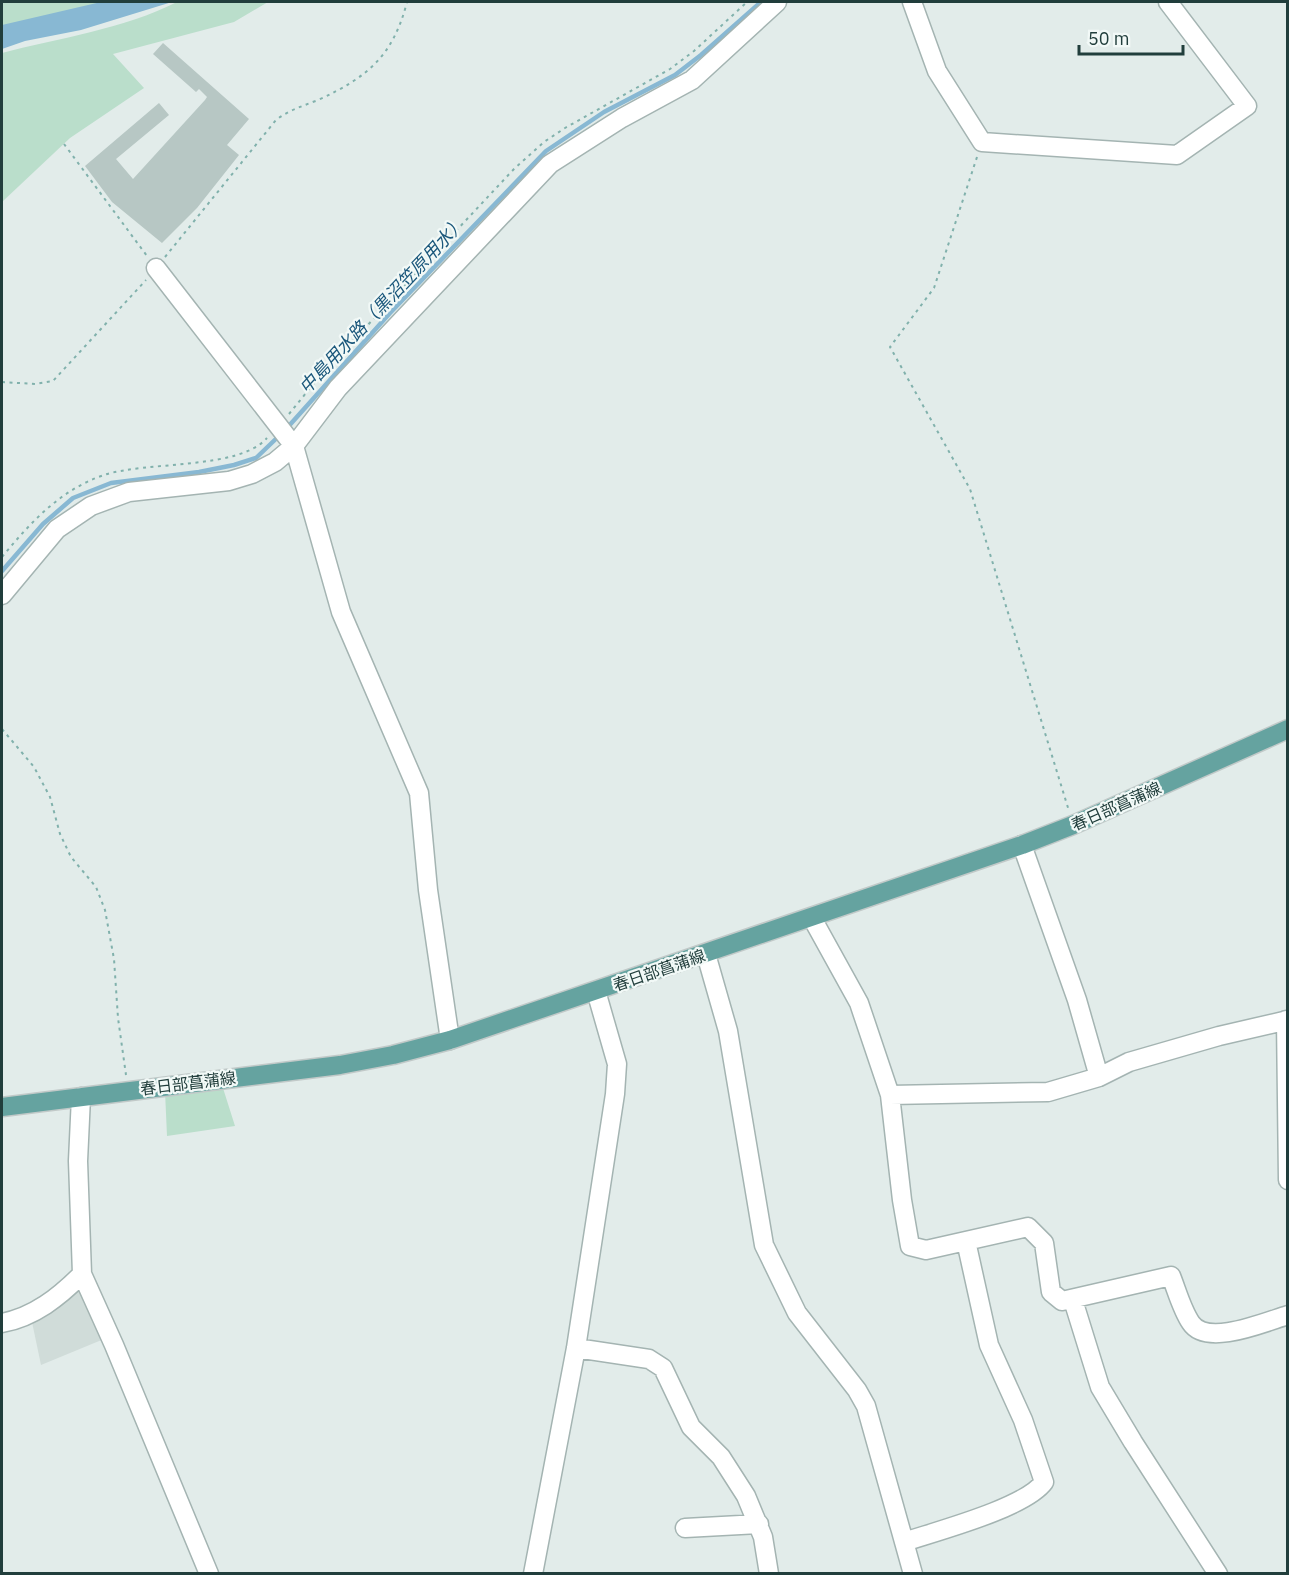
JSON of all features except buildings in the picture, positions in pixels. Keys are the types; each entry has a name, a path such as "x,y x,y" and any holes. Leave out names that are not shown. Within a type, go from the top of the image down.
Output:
{"main road":[{"name":"春日部菖蒲線","path":"2,1107 340,1065 393,1055 450,1040 1022,845 1073,825 1287,729"}],"street":[{"path":"2,595 57,529 91,506 129,492 229,482 268,466 288,439 550,164 622,118 692,80 777,2"},
{"path":"912,2 937,71 982,142 1177,155 1247,106 1168,2"},
{"path":"156,268 288,439 341,612 419,792 428,890 450,1040"},
{"path":"1022,845 1077,1000 1099,1077"},
{"path":"812,918 859,1003 890,1095 902,1200 910,1246 926,1250 1028,1227 1044,1243 1051,1292 1062,1301 1171,1276 1190,1322 1204,1333 1235,1331 1287,1315"},
{"path":"706,954 728,1032 764,1245 797,1313 857,1390 866,1406 913,1574"},
{"path":"533,1574 576,1347 615,1094 616,1064 596,991"},
{"path":"890,1095 1048,1092 1099,1077 1129,1062 1219,1036 1287,1020 1287,1180"},
{"path":"81,1097 78,1161 82,1274 209,1574"},
{"path":"904,1542 1006,1507 1038,1490 1044,1482 1023,1420 989,1346 966,1242"},
{"path":"2,1323 32,1315 68,1288 82,1274"},
{"path":"1073,1300 1100,1387 1218,1574"},
{"path":"576,1347 649,1359 658,1363 669,1375 681,1410 691,1427 736,1478 759,1524 769,1574"},
{"path":"685,1528 759,1524"}],"path":[{"path":"2,382 35,384 53,381 63,373 156,268 276,120 286,111 341,89 371,69 393,42 407,2"},
{"path":"982,142 934,288 890,347 970,489 1073,825"},
{"path":"64,144 156,268"},
{"path":"2,729 34,767 50,797 60,834 71,857 96,887 105,910 114,959 118,1018 128,1090"}],"shaded area":[{"path":"77,1290 83,1291 104,1339 41,1365 32,1322"}],"green space":[{"path":"106,2 2,26 2,3"},
{"path":"177,2 268,2 234,22 113,54 144,88 70,138 2,202 2,53 113,26"},
{"path":"222,1085 235,1126 167,1136 165,1091"}],"water":[{"path":"101,2 172,2 81,30 25,41 2,49 2,25"}],"waterway":[{"name":"中島用水路（黒沼笠原用水）","path":"287,428 390,313 546,151 604,112 675,75 761,2"},
{"name":"中島用水路（黒沼笠原用水）","path":"2,571 43,524 73,498 111,483 199,472 234,465 256,458 281,434"}]}
